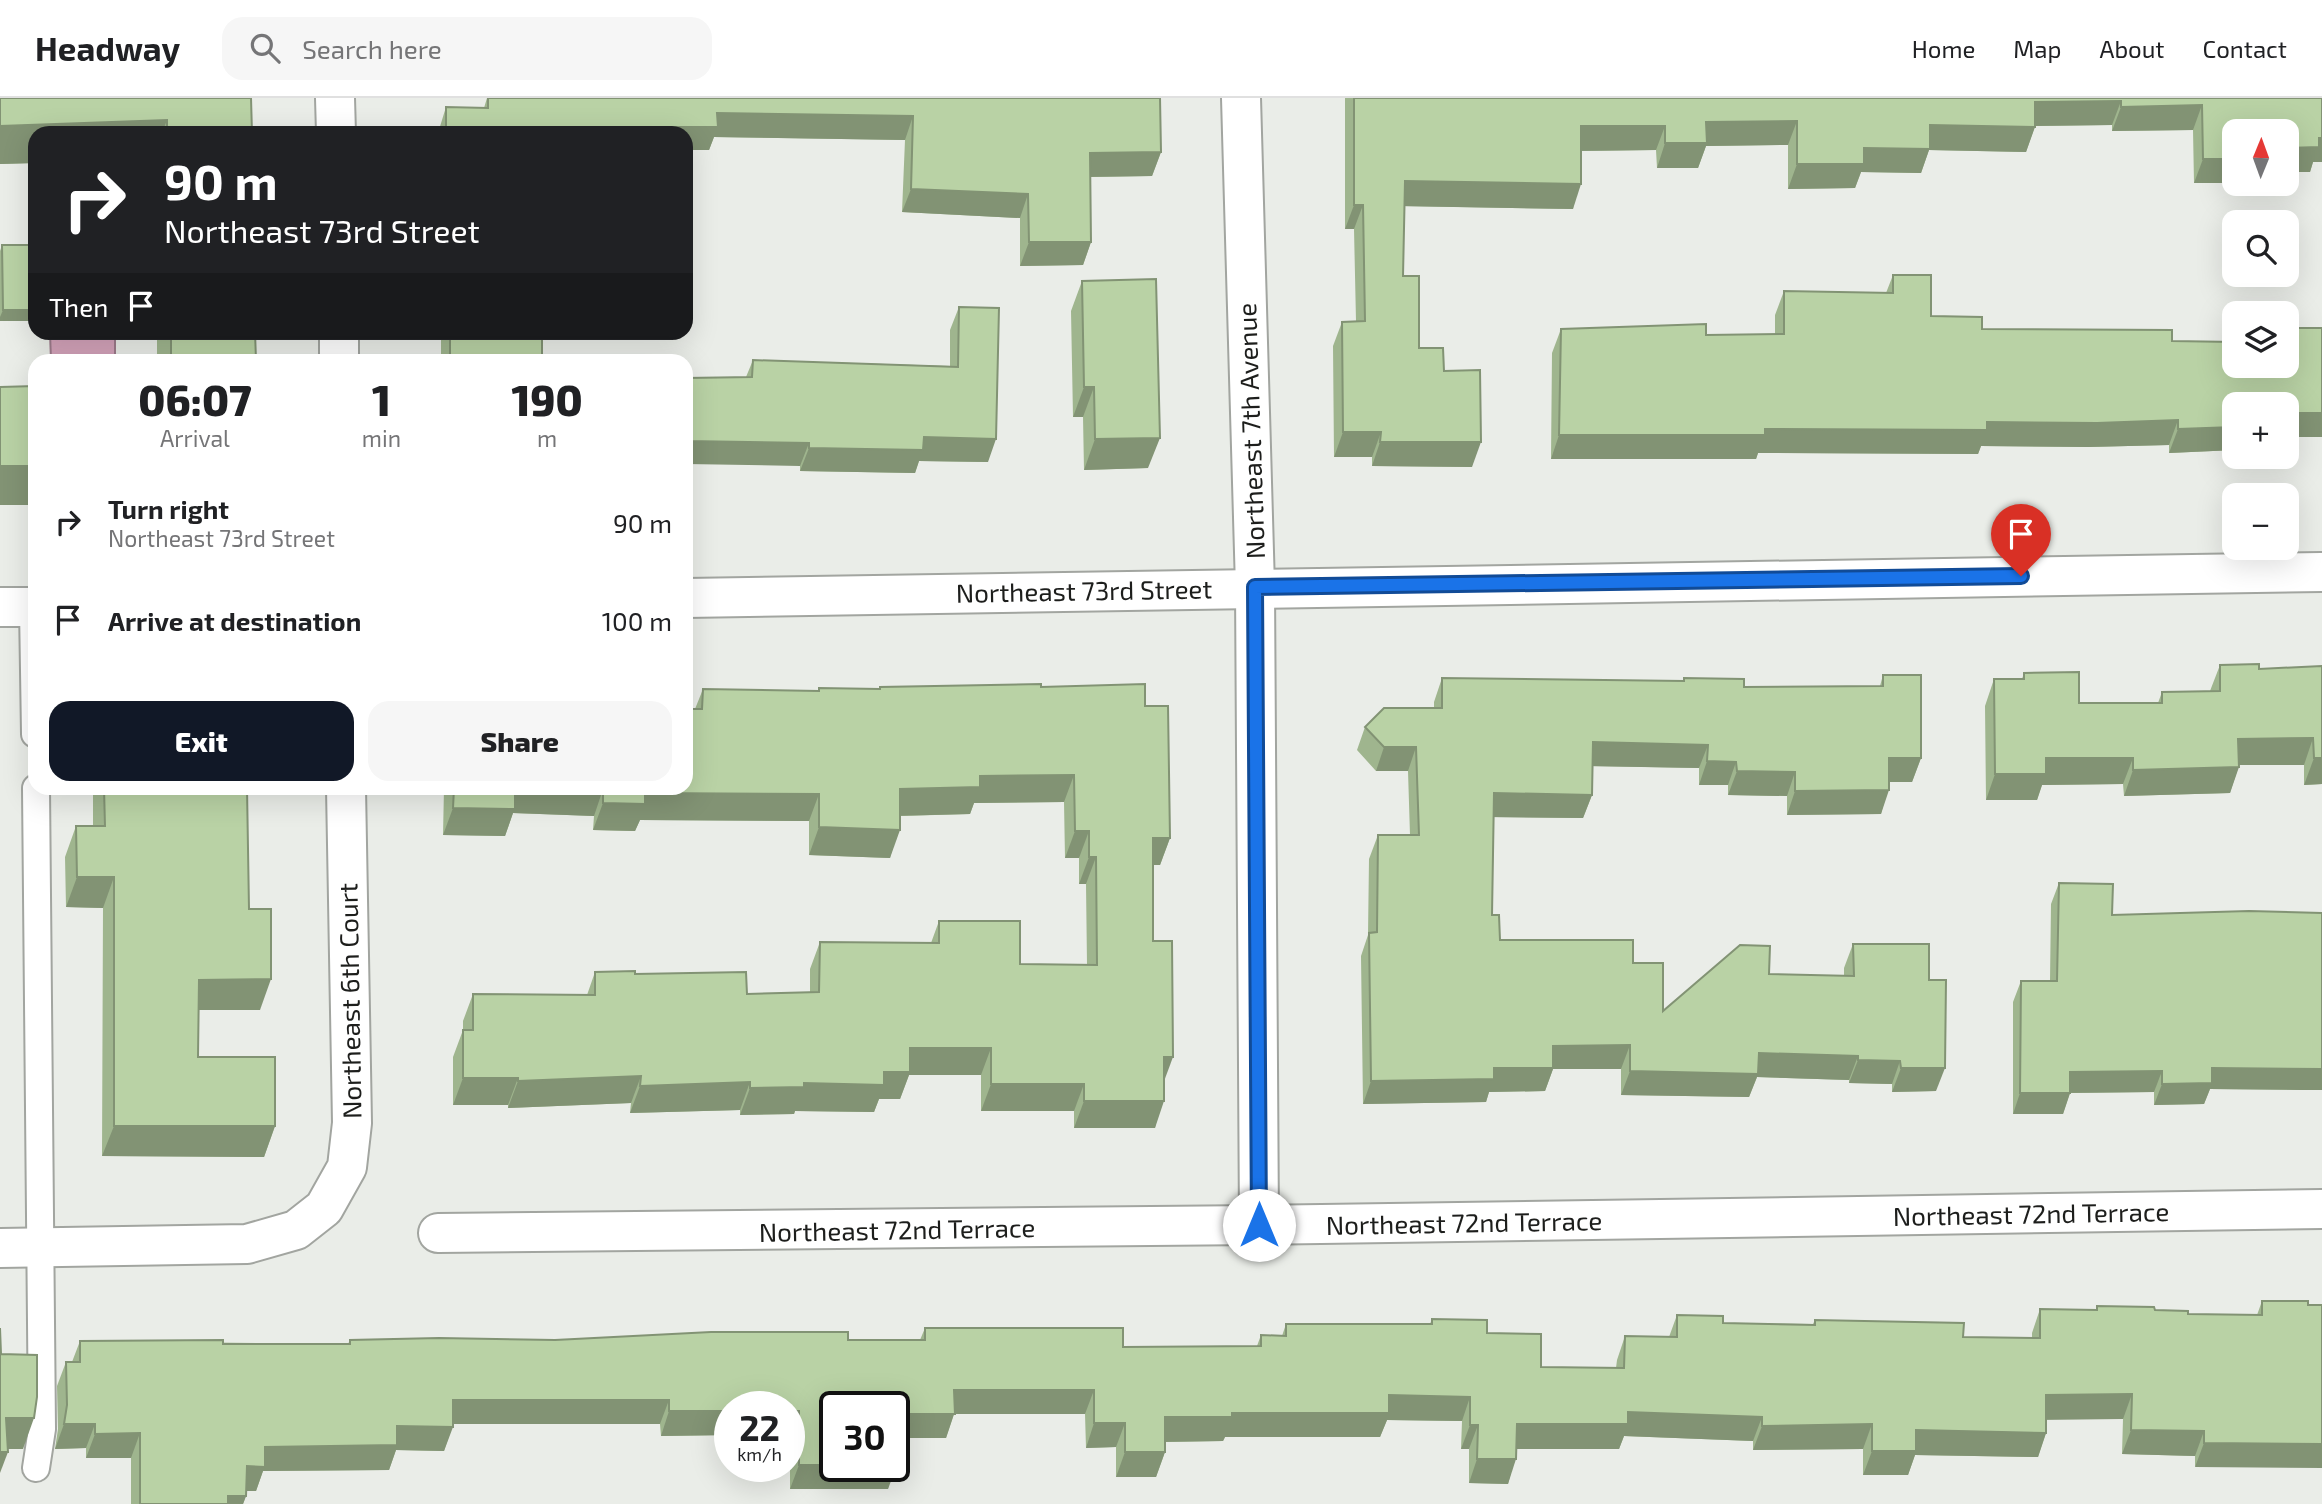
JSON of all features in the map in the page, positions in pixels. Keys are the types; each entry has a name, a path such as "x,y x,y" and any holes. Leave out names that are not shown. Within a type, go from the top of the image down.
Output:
{"street":[{"path":"335,98 336,126"},
{"name":"Northeast 7th Avenue","path":"1241,98 1255,587 1259,1225"},
{"name":"Northeast 73rd Street","path":"693,598 2322,572"},
{"name":"Northeast 6th Court","path":"42,1247 247,1244 296,1230 324,1208 347,1167 352,1123 346,795"},
{"name":"Northeast 72nd Terrace","path":"438,1233 1259,1225 2322,1209"},
{"path":"0,1248 42,1247"}],"lane":[{"path":"23,607 28,660"},
{"path":"36,795 43,1429 36,1468"}],"shaded area":[{"path":"50,340 115,340 115,354 51,354"}],"building":[{"path":"0,98 251,98 252,126 167,126 167,120 0,126"},
{"path":"488,98 1160,98 1161,152 1090,153 1091,242 1029,242 1028,194 911,189 913,116 717,113 718,127 446,126 446,107 488,108"},
{"path":"1354,98 2322,98 2322,138 2319,138 2319,147 2300,148 2300,119 2222,119 2222,159 2203,159 2202,105 2121,107 2121,101 2035,102 2035,127 1930,125 1930,149 1864,148 1864,164 1797,164 1797,121 1706,122 1707,143 1665,143 1665,126 1581,126 1581,184 1405,181 1403,276 1419,276 1419,348 1443,348 1444,371 1480,370 1481,442 1380,442 1381,432 1343,432 1342,322 1365,321 1363,205 1354,205"},
{"path":"2,245 28,245 28,310 3,310"},
{"path":"1893,275 1931,275 1931,316 1982,317 1982,329 2172,330 2172,341 2222,342 2222,378 2299,378 2299,328 2322,328 2322,413 2300,413 2299,432 2299,392 2222,392 2222,427 2178,429 2178,420 2097,423 1987,422 1987,430 1765,429 1765,435 1559,435 1561,329 1706,324 1706,335 1784,334 1784,291 1893,293"},
{"path":"1156,279 1160,438 1095,439 1094,387 1084,387 1082,281"},
{"path":"959,307 999,308 996,439 924,437 923,450 809,448 809,443 693,441 693,378 752,377 753,360 958,367"},
{"path":"171,340 255,340 256,354 171,354"},
{"path":"450,340 542,340 542,354 450,354"},
{"path":"28,386 28,466 0,466 0,387"},
{"path":"2259,664 2259,669 2322,666 2322,758 2314,758 2313,738 2238,739 2239,767 2133,770 2133,758 2046,758 2046,774 1995,774 1994,679 2024,679 2024,673 2079,672 2079,703 2162,703 2162,692 2220,691 2220,665"},
{"path":"1883,675 1921,675 1921,758 1889,758 1889,790 1795,791 1795,772 1737,771 1736,762 1707,761 1708,745 1593,742 1592,795 1494,793 1492,915 1499,915 1500,940 1633,940 1633,963 1663,963 1663,1011 1740,945 1770,946 1769,974 1854,976 1853,944 1929,944 1929,980 1946,980 1945,1068 1901,1068 1900,1061 1858,1060 1858,1056 1759,1053 1758,1074 1630,1071 1630,1045 1553,1046 1553,1068 1494,1068 1494,1079 1371,1081 1369,933 1377,932 1378,835 1419,835 1416,747 1384,747 1365,727 1384,708 1442,708 1442,678 1684,681 1684,678 1744,679 1744,687 1883,686"},
{"path":"1145,684 1145,706 1168,706 1170,838 1153,838 1153,941 1172,941 1173,1057 1164,1057 1164,1101 1084,1101 1084,1084 991,1084 991,1048 910,1048 910,1072 884,1072 884,1085 804,1083 804,1087 750,1088 750,1082 640,1086 641,1076 518,1081 518,1078 463,1078 463,1030 473,1030 473,994 595,995 595,972 746,972 747,994 819,992 820,942 939,943 939,921 1020,921 1020,964 1097,965 1096,857 1089,857 1089,831 1075,831 1074,775 980,776 980,787 900,789 900,830 819,827 819,794 693,793 693,709 702,709 703,689 819,691 819,688"},
{"path":"104,795 247,795 249,909 271,909 271,979 199,980 198,1057 275,1057 275,1126 114,1126 114,877 77,877 76,826 105,826"},
{"path":"454,795 515,795 515,809 453,808"},
{"path":"603,795 645,795 645,804 603,803"},
{"path":"2059,883 2113,884 2112,915 2249,911 2322,913 2322,1069 2212,1068 2212,1083 2162,1084 2162,1071 2070,1072 2070,1093 2020,1093 2021,981 2057,981"},
{"path":"2262,1301 2308,1301 2308,1305 2322,1305 2322,1444 2204,1443 2204,1431 2131,1430 2132,1394 2046,1395 2046,1433 1916,1430 1916,1451 1872,1451 1872,1424 1762,1426 1762,1417 1628,1412 1628,1424 1517,1424 1516,1459 1477,1459 1478,1425 1470,1425 1470,1397 1389,1395 1389,1413 1232,1413 1232,1417 1165,1417 1165,1452 1125,1452 1125,1423 1094,1423 1094,1390 954,1390 955,1414 910,1414 910,1391 819,1391 819,1465 805,1465 805,1391 714,1391 714,1411 669,1411 669,1400 453,1400 453,1427 397,1426 397,1445 265,1447 265,1467 247,1466 246,1496 228,1496 228,1504 140,1504 140,1433 95,1434 95,1424 64,1424 67,1405 66,1362 80,1362 80,1341 223,1340 223,1344 350,1344 350,1340 555,1340 711,1332 848,1332 848,1340 925,1340 925,1328 1123,1328 1123,1347 1261,1346 1261,1335 1286,1336 1286,1324 1432,1324 1432,1319 1487,1320 1487,1333 1541,1334 1541,1367 1624,1368 1625,1336 1677,1337 1677,1315 1723,1316 1723,1323 1815,1325 1815,1320 1964,1323 1963,1337 2040,1338 2040,1309 2154,1307 2155,1310 2188,1311 2188,1314 2262,1315"},
{"path":"0,1328 1,1354 37,1355 34,1418 6,1418 8,1452 0,1452"}],"route":[{"path":"1259,1225 1255,587 2021,576"}]}
